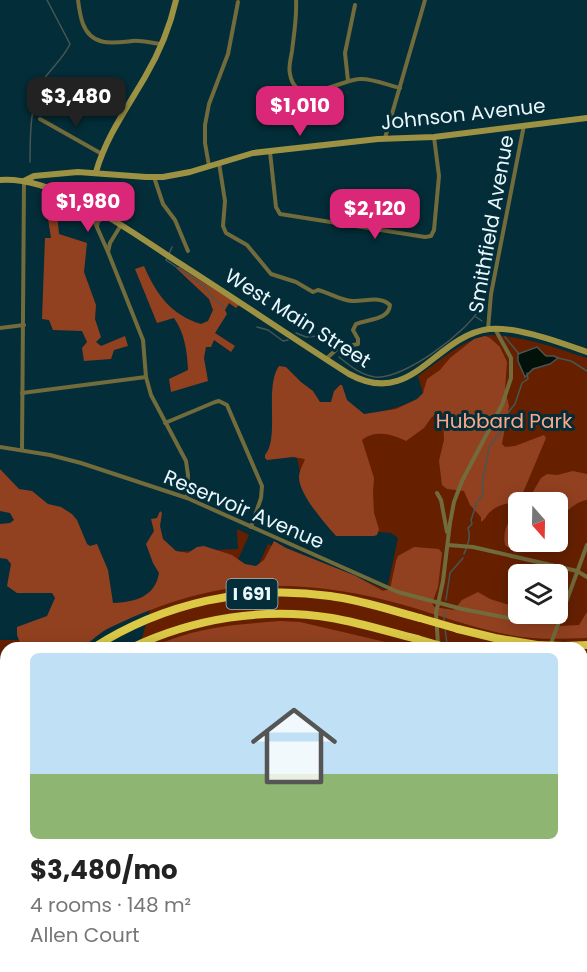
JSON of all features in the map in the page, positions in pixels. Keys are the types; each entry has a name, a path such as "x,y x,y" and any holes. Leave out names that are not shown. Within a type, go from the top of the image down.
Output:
{"highway":[{"name":"I 691","path":"103,642 126,629 169,611 211,600 256,594 300,593 333,596 495,638 519,642"},
{"name":"I 691","path":"146,642 196,624 240,616 272,614 330,618 427,642"}],"street":[{"path":"78,0 83,24 88,32 102,42 111,44 142,41 161,44"},
{"path":"96,172 117,123 146,76 161,44 176,0"},
{"path":"296,0 290,72 292,81 299,89 318,92 348,81 363,79 400,88"},
{"path":"385,138 425,0"},
{"path":"209,166 205,125 209,104 228,54 238,2"},
{"path":"348,81 345,52 355,5"},
{"name":"Johnson Avenue","path":"24,181 45,174 96,172 154,177 183,174 249,154 587,118"},
{"path":"40,119 103,154"},
{"name":"Smithfield Avenue","path":"488,329 491,294 524,125"},
{"path":"270,152 276,207 280,214 425,237 431,236 434,230 439,181 434,136"},
{"path":"219,163 225,201 223,226 225,232 251,249 267,271 296,282 313,292 318,290 353,301 385,300 390,305 389,311 383,316 356,324 353,330 358,344 338,348 326,359"},
{"path":"154,177 163,204 175,220 188,250"},
{"name":"West Main Street","path":"0,180 24,181 68,196 88,206 363,381 379,384 394,383 410,376 464,338 488,329 533,335 587,352"},
{"path":"22,450 24,181"},
{"path":"88,206 143,340 151,395 186,461 187,498"},
{"path":"97,226 99,221 106,217"},
{"path":"108,252 110,243 121,225"},
{"path":"0,328 24,325"},
{"path":"438,642 435,617 442,589 452,513 462,481 501,405 511,378 510,354 495,329"},
{"path":"22,393 147,377"},
{"path":"165,423 215,402 223,402 230,409 262,486 261,498 251,526"},
{"name":"Reservoir Avenue","path":"0,447 81,463 187,498 389,588 438,603 508,617"},
{"path":"436,493 441,500 448,536"},
{"path":"448,545 465,545 577,571 587,577"},
{"path":"568,595 587,545"},
{"path":"552,642 558,624"}],"green space":[{"path":"47,212 57,212 59,234 87,243 84,272 96,305 95,319 101,337 96,342 101,346 125,336 128,346 114,350 111,359 84,361 82,348 87,342 82,331 53,330 49,320 42,319 45,238 51,238"},
{"path":"144,266 159,294 173,309 190,320 201,324 208,321 213,310 209,299 176,268 179,267 239,305 236,308 229,303 225,310 227,314 215,333 235,346 231,352 214,340 211,347 206,347 204,358 208,381 171,392 169,379 188,370 185,343 174,318 157,323 135,269"},
{"name":"Hubbard Park","path":"491,335 539,343 587,358 587,642 141,642 167,552 238,549 237,529 249,535 237,562 256,571 268,544 274,547 276,544 387,590 398,538 391,533 378,532 304,490 297,458 291,405 353,420 398,407 424,397 418,376 471,341"},
{"path":"485,336 490,338 500,347 507,362 505,389 509,406 502,444 505,447 515,446 544,435 546,438 523,492 508,492 508,504 493,509 481,522 481,517 470,505 464,491 447,489 442,485 439,461 444,440 443,414 440,410 424,428 406,441 379,434 362,440 374,478 374,513 379,529 377,535 374,536 336,536 303,492 299,477 305,459 293,457 267,460 265,458 271,437 273,386 279,366 286,367 313,391 320,402 331,402 334,391 342,385 347,400 364,414 396,409 417,399 423,393 427,379 474,339"},
{"path":"0,469 19,489 32,491 48,504 61,507 72,514 87,544 90,546 97,544 108,570 113,603 143,597 157,581 159,573 146,544 154,531 151,519 157,518 160,511 163,539 176,551 188,553 197,547 204,546 232,555 245,564 256,566 264,560 274,541 356,576 383,591 390,589 398,556 414,547 439,549 442,553 438,587 432,603 434,607 454,610 462,600 478,592 490,599 508,605 508,624 579,625 587,612 587,638 546,639 515,636 368,596 312,587 255,586 217,590 160,606 107,629 90,642 20,642 17,627 47,616 55,598 52,593 17,593 7,586 11,564 7,559 0,558 0,524 14,520 10,513 0,511"},
{"path":"573,471 587,474 587,500 568,510 568,492 533,492 541,478 547,474 557,475"},
{"path":"508,523 508,547 504,540"},
{"path":"280,621 300,622 385,642 165,642 198,631"},
{"path":"0,640 19,640 20,642 0,642"}],"shaded area":[{"path":"537,347 546,356 558,358 550,364 533,369 525,377 518,361 518,354"}],"waterway":[{"path":"30,162 32,121 38,90 70,44 47,0"},
{"path":"169,254 172,247"},
{"path":"167,258 166,260 204,286 214,299 224,306"},
{"path":"339,357 356,370 370,376 387,376 402,371 449,340 474,317 481,307"},
{"path":"476,317 482,321"},
{"path":"257,327 268,330 283,341 288,340"},
{"path":"296,333 306,337 318,336 332,346"},
{"path":"505,337 519,354"},
{"path":"558,358 571,361 587,371"},
{"path":"464,554 469,538 468,528 472,524 471,520 477,502 483,494 482,485 489,447 506,426 507,414 515,404 522,383 528,379 527,373"},
{"path":"446,600 450,573 463,558"},
{"path":"444,620 445,611"},
{"path":"445,628 447,642"}]}
